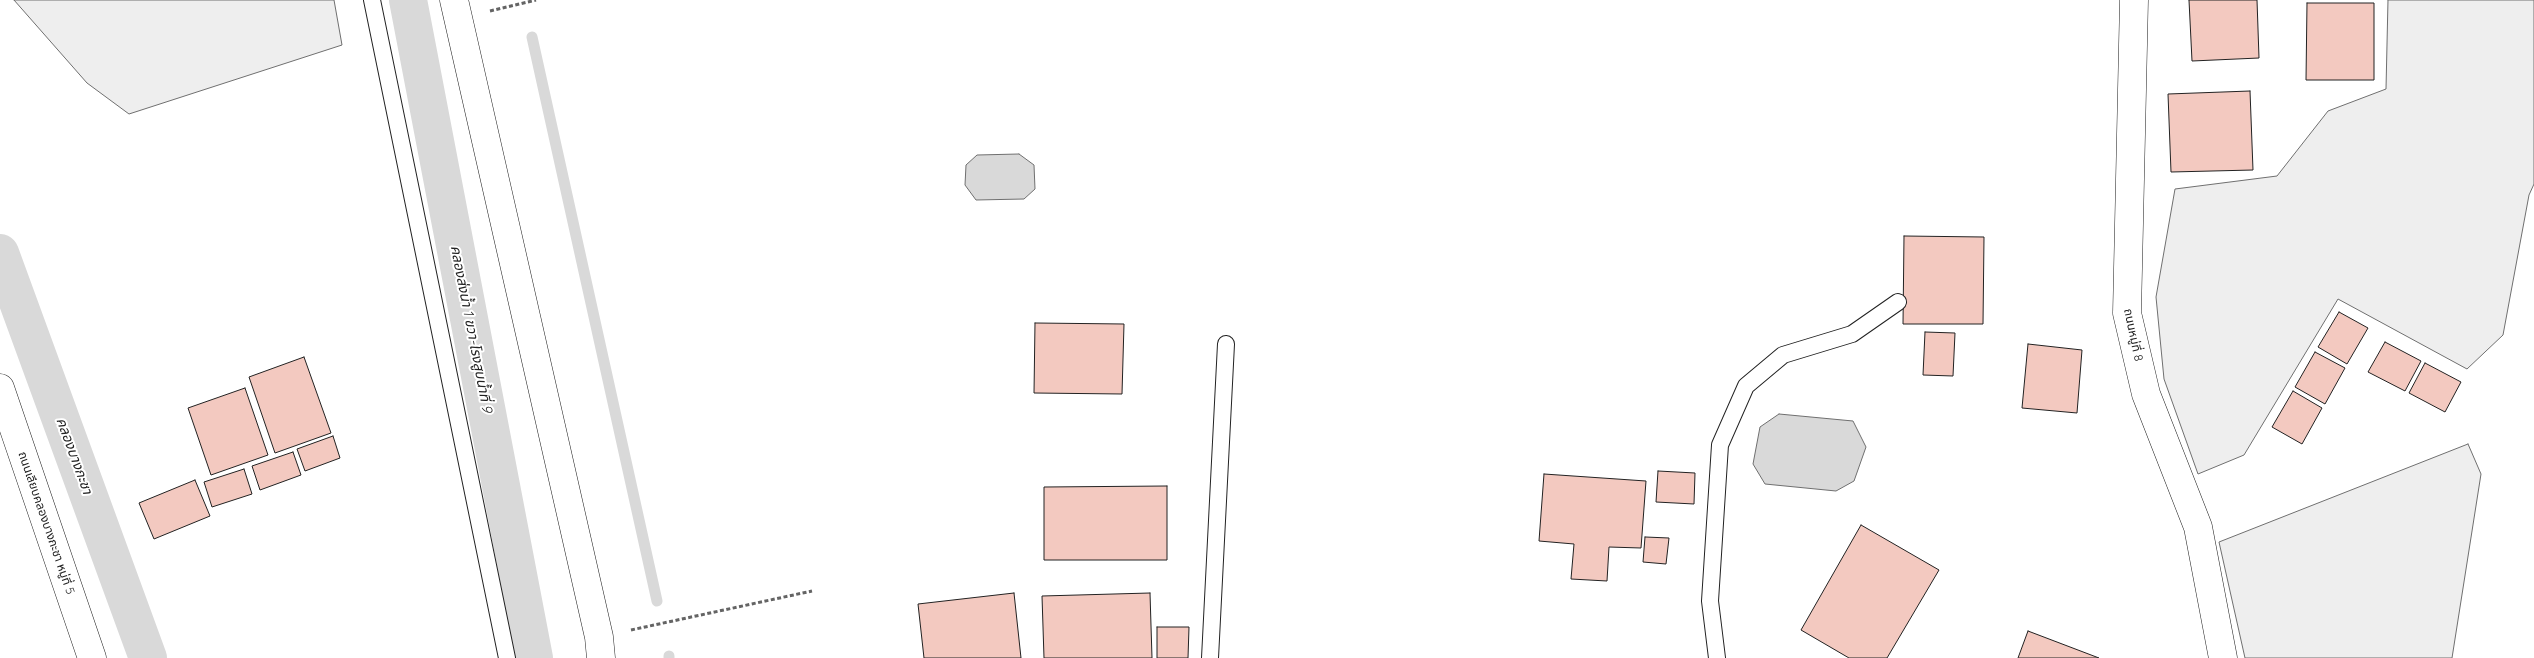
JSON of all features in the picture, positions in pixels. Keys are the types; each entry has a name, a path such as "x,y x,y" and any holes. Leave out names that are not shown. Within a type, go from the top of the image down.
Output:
{"street":[{"name":"ถนนหมู่ที่ 8","path":"2134,0 2126,313 2146,394 2198,527 2222,658"},
{"path":"456,10 600,648"},
{"name":"ถนนเลียบคลองบางกะชา หมู่ที่ 5","path":"0,388 92,658"}],"lane":[{"path":"372,0 507,658"},
{"path":"1717,658 1710,601 1720,445 1746,386 1783,355 1852,334 1898,302"},
{"path":"1210,658 1226,344"}],"path":[{"path":"456,10 536,0"},
{"path":"600,648 812,591"}],"shaded area":[{"path":"14,0 334,0 342,45 129,114 87,83"},
{"path":"2388,0 2534,0 2534,184 2529,195 2503,335 2467,369 2338,299 2244,455 2198,474 2164,379 2156,297 2175,189 2277,176 2328,111 2386,89"},
{"path":"1019,154 1034,165 1035,189 1024,199 976,200 965,185 966,165 977,155"},
{"path":"1779,414 1853,421 1866,447 1854,481 1836,491 1765,484 1753,464 1760,427"},
{"path":"2468,444 2481,474 2452,658 2245,658 2219,542"}],"building":[{"path":"2189,0 2257,0 2259,58 2192,61"},
{"path":"2307,3 2374,3 2374,80 2306,80"},
{"path":"2250,91 2253,170 2171,172 2168,94"},
{"path":"1904,236 1984,237 1983,324 1903,324"},
{"path":"2339,312 2368,328 2347,364 2318,347"},
{"path":"1035,323 1124,324 1122,394 1034,393"},
{"path":"1925,332 1955,333 1953,376 1923,375"},
{"path":"2385,342 2421,361 2405,391 2368,372"},
{"path":"2028,344 2082,350 2077,413 2022,408"},
{"path":"2315,352 2345,368 2325,404 2295,387"},
{"path":"304,357 331,433 275,453 249,377"},
{"path":"2425,363 2461,382 2445,412 2409,393"},
{"path":"245,388 268,455 211,475 188,408"},
{"path":"2293,391 2322,408 2302,444 2272,427"},
{"path":"333,436 340,458 305,471 297,449"},
{"path":"293,452 301,475 260,490 252,466"},
{"path":"244,469 252,494 212,507 204,482"},
{"path":"1658,471 1695,473 1694,504 1656,502"},
{"path":"1544,474 1646,481 1641,548 1609,547 1607,581 1571,579 1574,544 1539,541"},
{"path":"195,480 210,516 154,539 139,503"},
{"path":"1167,486 1167,560 1044,560 1044,487"},
{"path":"1861,525 1939,570 1887,658 1849,658 1801,630"},
{"path":"1645,537 1669,538 1666,564 1643,562"},
{"path":"1014,593 1021,658 924,658 918,604"},
{"path":"1150,593 1152,658 1044,658 1042,596"},
{"path":"1157,627 1189,627 1188,658 1157,658"},
{"path":"2028,631 2099,658 2018,658"}],"waterway":[{"name":"คลองส่งน้ำ 1 ขวา-โรงสูบน้ำที่ 9","path":"408,0 534,658"},
{"path":"532,37 657,601"},
{"name":"คลองบางกะชา","path":"0,253 148,658"}]}
